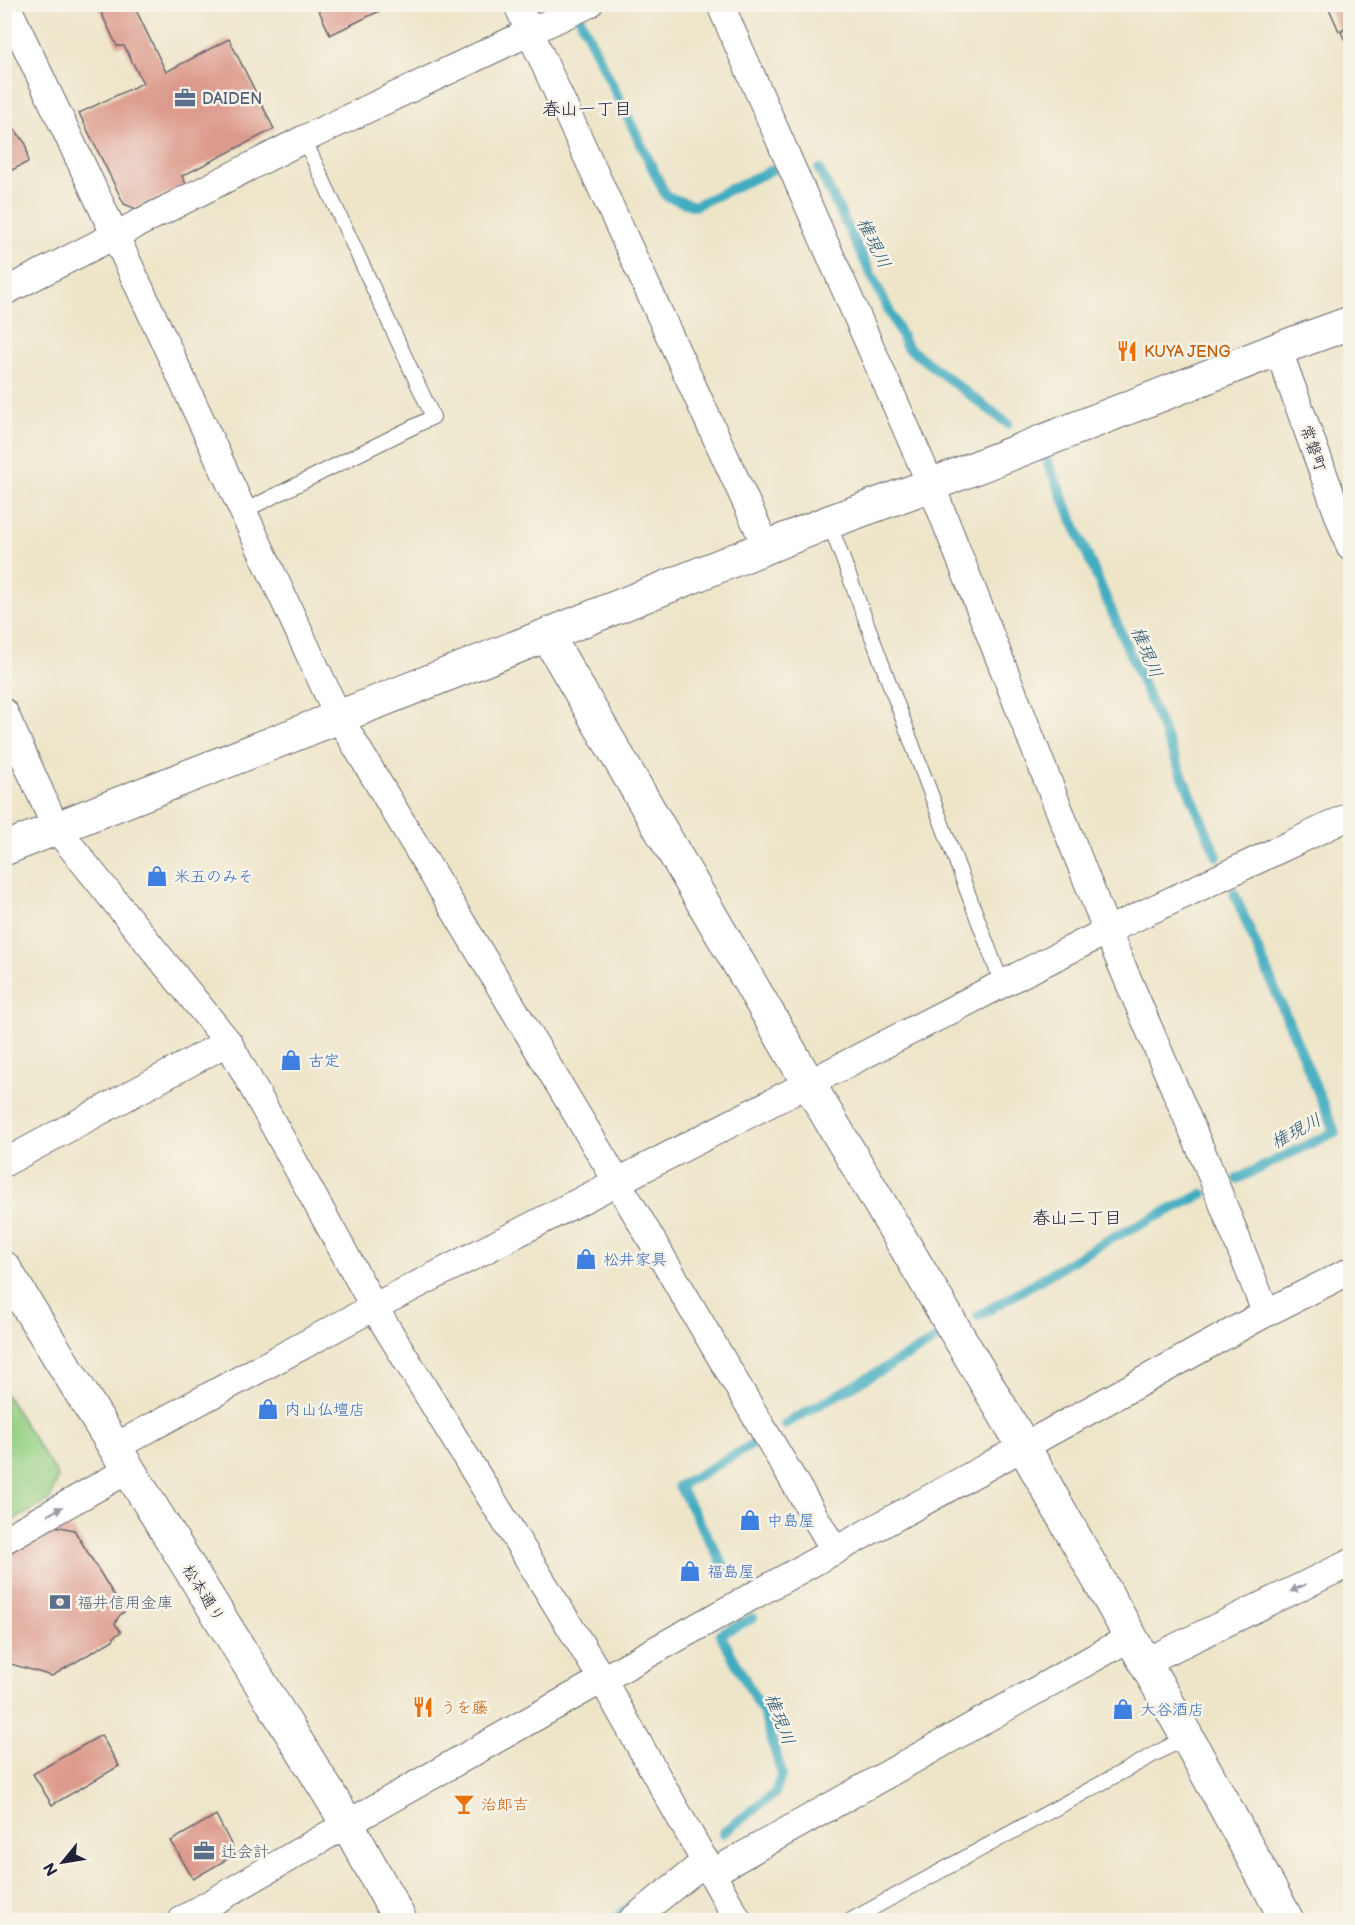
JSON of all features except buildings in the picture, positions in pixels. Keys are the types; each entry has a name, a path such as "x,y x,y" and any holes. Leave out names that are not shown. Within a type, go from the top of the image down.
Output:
{"street":[{"path":"6,4 338,716 835,1551"},
{"path":"517,4 767,548"},
{"path":"4,292 304,139 589,4"},
{"path":"720,4 931,485 1107,931 1207,1164 1266,1313"},
{"path":"4,849 829,522 931,485 1350,323"},
{"name":"常磐町","path":"1278,349 1350,547"},
{"path":"547,635 1024,1447 1287,1920"},
{"path":"4,712 56,828 228,1042 374,1307 602,1679 738,1920"},
{"path":"4,1540 121,1458 374,1307 1107,931 1350,816"},
{"path":"4,1163 228,1042"},
{"name":"松本通り","path":"4,1268 347,1823 400,1920"},
{"path":"182,1920 347,1823 602,1679 1266,1313 1350,1271"},
{"path":"632,1920 709,1867 1138,1650 1350,1563"}],"lane":[{"path":"242,512 433,417 304,139"},
{"path":"829,522 1002,984"},
{"path":"851,1920 1187,1737"}],"green space":[{"path":"4,1392 58,1476 50,1500 4,1525"}],"waterway":[{"path":"576,10 666,196 694,206 772,170"},
{"name":"権現川","path":"819,169 907,347 1008,424"},
{"name":"権現川","path":"1047,461 1217,856"},
{"name":"権現川","path":"1234,893 1335,1132 1237,1179"},
{"name":"権現川","path":"978,1316 1108,1240 1203,1194"},
{"name":"権現川","path":"785,1424 937,1339"},
{"name":"権現川","path":"729,1575 679,1486 752,1445"},
{"name":"権現川","path":"723,1833 775,1793 782,1774 764,1714 720,1634 753,1618"},
{"name":"権現川","path":"613,1920 630,1907"}],"place":[{"name":"DAIDEN","path":"185,98"},
{"name":"KUYA JENG","path":"1127,351"},
{"name":"米五のみそ","path":"157,876"},
{"name":"古定","path":"291,1060"},
{"name":"松井家具","path":"586,1259"},
{"name":"内山仏壇店","path":"268,1409"},
{"name":"中島屋","path":"750,1520"},
{"name":"福島屋","path":"690,1571"},
{"name":"福井信用金庫","path":"60,1602"},
{"name":"うを藤","path":"423,1707"},
{"name":"大谷酒店","path":"1123,1709"},
{"name":"治郎吉","path":"464,1804"},
{"name":"辻会計","path":"204,1851"}],"district":[{"name":"春山一丁目","path":"587,109"},
{"name":"春山二丁目","path":"1077,1218"}]}
